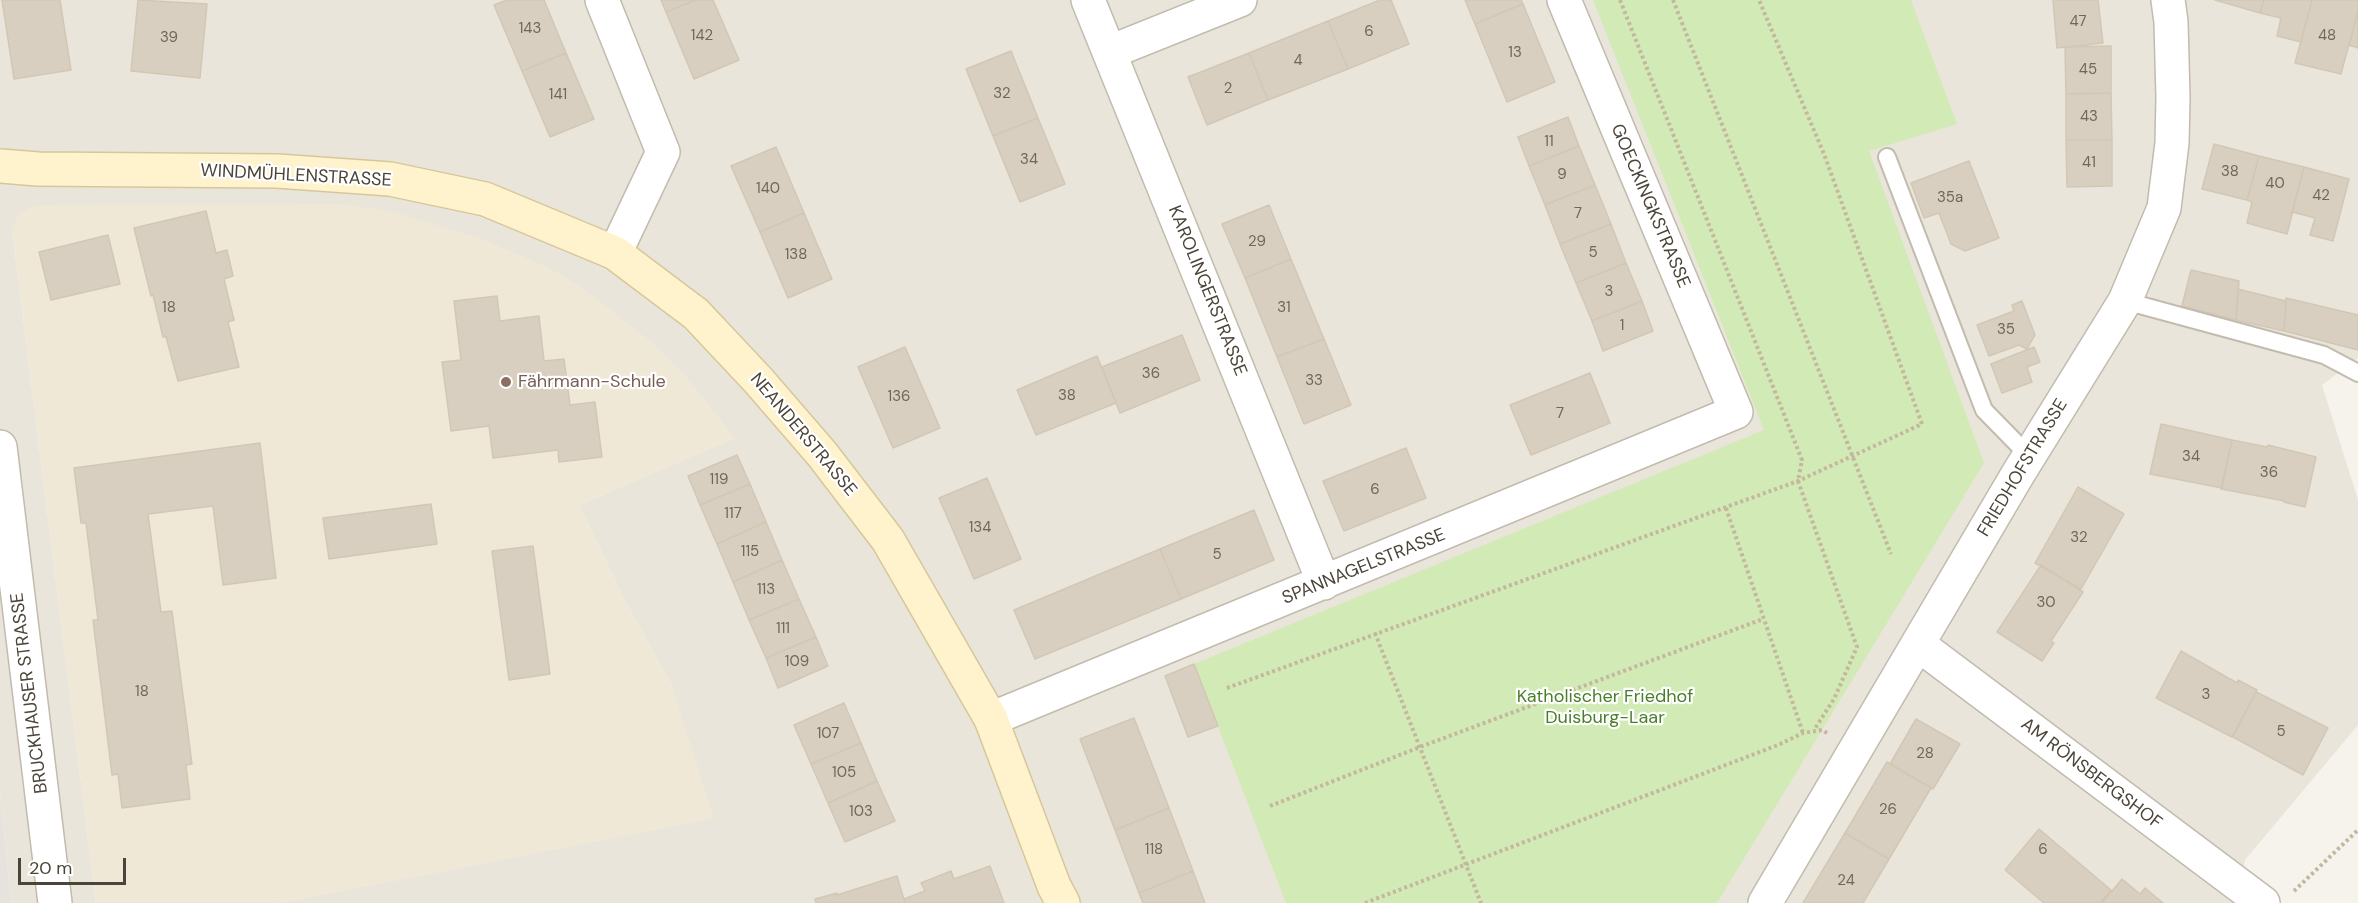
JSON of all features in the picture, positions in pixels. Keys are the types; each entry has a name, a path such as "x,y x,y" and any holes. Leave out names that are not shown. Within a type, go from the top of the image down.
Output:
{"street":[{"path":"602,0 663,152 615,253"},
{"name":"KAROLINGERSTRASSE","path":"1088,0 1324,583"},
{"path":"1110,52 1240,0"},
{"name":"GOECKINGKSTRASSE","path":"1564,0 1736,412"},
{"name":"FRIEDHOFSTRASSE","path":"1765,903 2029,456 2125,301 2163,208 2172,143 2171,22 2168,0"},
{"name":"WINDMÜHLENSTRASSE","path":"0,166 38,169 277,171 390,179 485,199 615,253"},
{"name":"NEANDERSTRASSE","path":"615,253 696,314 758,380 822,454 888,540 991,719 1054,886 1063,903"},
{"name":"SPANNAGELSTRASSE","path":"991,719 1736,412"},
{"name":"BRUCKHAUSER STRASSE","path":"0,447 55,903"},
{"name":"AM RÖNSBERGSHOF","path":"1919,645 2276,900"}],"lane":[{"path":"1887,157 1984,411 2029,456"},
{"path":"2125,301 2324,355 2358,373"}],"path":[{"path":"1673,0 1891,554"},
{"path":"1726,508 1803,733"},
{"path":"1269,806 1420,747 1763,620"},
{"path":"1375,633 1481,903"},
{"path":"1365,903 1778,745 1803,733 1822,730 1856,750"},
{"path":"2276,900 2358,830"}],"shaded area":[{"path":"0,0 2358,0 2358,355 2357,359 2322,385 2358,500 2358,725 2245,860 2238,903 279,903 713,818 670,682 626,603 579,505 734,438 688,380 654,345 580,287 541,264 12,229 96,903 11,903 0,793"},
{"path":"343,204 393,212 479,238 541,264 580,287 654,345 688,380 734,438 579,505 626,603 670,682 714,818 279,903 96,903 12,228 19,213 36,205"},
{"path":"0,793 11,903 0,903"}],"green space":[{"name":"Katholischer Friedhof Duisburg-Laar","path":"1593,0 1911,0 1957,124 1869,151 1984,463 1717,903 1286,903 1194,664 1764,430"}],"building":[{"path":"2,0 60,0 71,70 14,79"},
{"path":"138,0 207,4 200,78 131,71"},
{"path":"507,0 544,0 566,53 522,71 494,5"},
{"path":"661,0 695,0 666,12"},
{"path":"695,0 713,0 739,60 694,79 666,12"},
{"path":"1380,0 1391,0 1409,44 1348,69 1328,21"},
{"path":"1465,0 1521,0 1523,4 1475,24"},
{"path":"2053,0 2098,0 2103,43 2057,48"},
{"path":"2215,0 2264,0 2260,13"},
{"path":"2264,0 2312,0 2301,42 2277,36 2281,18 2260,13"},
{"path":"2312,0 2358,0 2358,11 2341,74 2295,63"},
{"path":"1523,4 1555,82 1507,102 1475,24"},
{"path":"2358,11 2358,48 2349,45"},
{"path":"1328,21 1348,69 1268,100 1249,53"},
{"path":"2111,46 2111,93 2066,94 2065,47"},
{"path":"1011,51 1038,118 993,136 966,69"},
{"path":"566,53 594,119 550,137 522,71"},
{"path":"1249,53 1268,100 1207,125 1188,77"},
{"path":"2111,93 2112,140 2066,140 2066,94"},
{"path":"1568,117 1579,146 1529,166 1518,137"},
{"path":"1038,118 1065,184 1020,202 993,136"},
{"path":"2066,140 2112,140 2112,186 2067,187"},
{"path":"2214,144 2259,156 2247,200 2202,189"},
{"path":"1579,146 1595,185 1545,205 1529,166"},
{"path":"776,147 804,213 760,232 731,166"},
{"path":"2259,156 2304,167 2287,234 2247,223 2252,202 2247,200"},
{"path":"1969,161 1999,238 1965,251 1951,244 1939,213 1924,218 1911,183"},
{"path":"2304,167 2349,179 2333,241 2310,235 2315,218 2292,212"},
{"path":"1595,185 1611,224 1560,244 1545,205"},
{"path":"1269,205 1291,259 1245,278 1222,224"},
{"path":"206,211 216,253 227,250 233,276 224,279 234,320 228,322 239,367 178,381 166,337 163,337 153,295 151,296 134,228"},
{"path":"804,213 832,279 788,298 760,232"},
{"path":"1611,224 1626,263 1576,283 1560,244"},
{"path":"108,235 120,284 51,300 39,252"},
{"path":"1291,259 1324,339 1277,357 1245,278"},
{"path":"1626,263 1642,301 1592,321 1576,283"},
{"path":"2191,270 2239,281 2236,320 2182,306"},
{"path":"2238,289 2286,301 2284,331 2236,320"},
{"name":"Fährmann-Schule","path":"497,296 500,321 539,316 544,361 564,359 570,405 595,402 602,457 559,462 558,450 493,458 489,426 451,431 442,362 461,360 454,301"},
{"path":"2286,298 2358,315 2358,350 2284,331"},
{"path":"1642,301 1653,331 1603,351 1592,321"},
{"path":"2022,301 2035,335 2027,349 2019,345 1989,356 1977,325 2014,311 2012,305"},
{"path":"1182,335 1200,380 1120,413 1102,367"},
{"path":"1324,339 1351,405 1304,424 1277,357"},
{"path":"905,347 940,428 893,448 858,367"},
{"path":"2034,347 2040,362 2027,367 2032,382 2002,393 1991,364"},
{"path":"1097,356 1116,403 1036,435 1017,390"},
{"path":"1590,373 1610,423 1531,455 1510,405"},
{"path":"2161,424 2232,440 2222,488 2150,474"},
{"path":"2232,440 2267,447 2268,445 2316,457 2305,507 2221,489"},
{"path":"260,443 276,578 223,585 213,506 148,514 161,612 172,611 192,764 186,765 190,799 122,808 118,774 112,775 93,620 98,620 86,523 81,523 74,468"},
{"path":"1406,448 1426,498 1344,531 1323,481"},
{"path":"737,455 750,484 700,505 688,476"},
{"path":"987,478 1021,559 974,579 939,498"},
{"path":"750,484 766,522 717,544 700,505"},
{"path":"2078,487 2124,514 2081,589 2035,563"},
{"path":"431,504 437,544 329,559 323,518"},
{"path":"1254,510 1274,560 1181,599 1160,549"},
{"path":"766,522 782,560 733,582 717,544"},
{"path":"533,546 550,674 509,680 492,551"},
{"path":"1160,549 1181,599 1035,659 1014,610"},
{"path":"782,560 799,599 749,620 733,582"},
{"path":"2041,565 2083,592 2051,641 2054,643 2042,661 1997,632"},
{"path":"799,599 816,637 766,658 749,620"},
{"path":"816,637 828,666 778,688 766,658"},
{"path":"2181,651 2237,683 2238,680 2257,690 2232,737 2156,698"},
{"path":"1194,664 1218,726 1188,737 1165,676"},
{"path":"2256,692 2328,728 2303,775 2233,737"},
{"path":"844,703 861,743 811,764 794,725"},
{"path":"1134,718 1169,808 1115,830 1080,739"},
{"path":"1916,719 1960,744 1933,789 1890,764"},
{"path":"861,743 877,781 828,803 811,764"},
{"path":"1887,762 1931,788 1889,859 1845,833"},
{"path":"877,781 895,821 845,842 828,803"},
{"path":"1169,808 1193,871 1139,893 1115,830"},
{"path":"2039,829 2111,890 2100,903 2044,903 2005,870"},
{"path":"1845,833 1889,859 1863,903 1803,903"},
{"path":"990,866 1004,903 905,903 904,899 925,891 921,883 951,871 954,879"},
{"path":"1193,871 1205,903 1143,903 1139,893"},
{"path":"897,876 905,903 816,903 815,899 837,893 837,895"},
{"path":"2122,879 2140,894 2145,888 2163,903 2102,903"}],"place":[{"name":"Fährmann-Schule","path":"506,382"}]}
